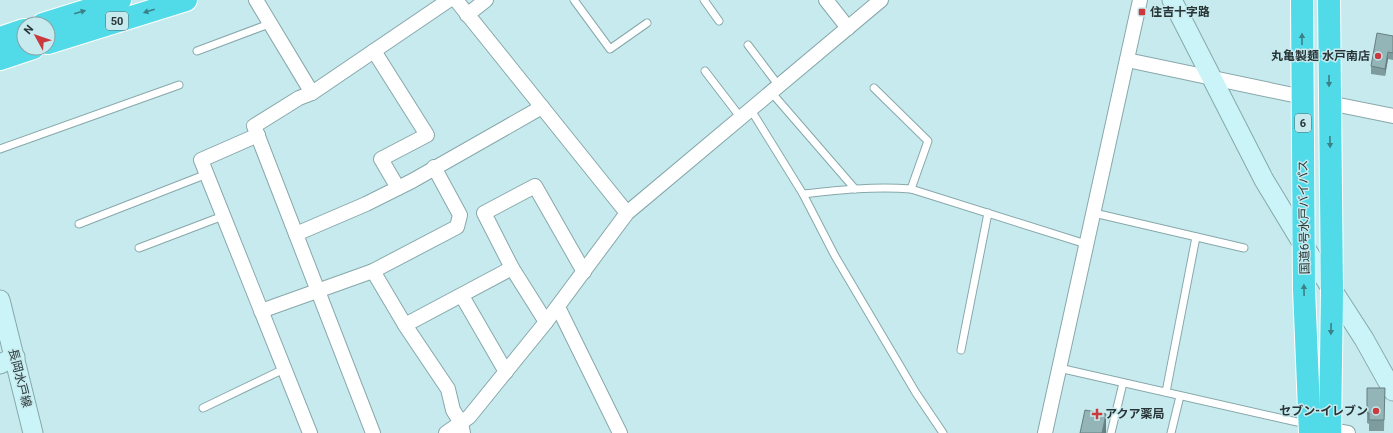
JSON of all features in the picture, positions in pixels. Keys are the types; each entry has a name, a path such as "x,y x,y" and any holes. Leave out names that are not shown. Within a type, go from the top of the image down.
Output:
{"highway":[{"name":"50","path":"56,20 120,0"},
{"name":"50","path":"56,41 186,0"},
{"name":"国道6号水戸バイパス","path":"1302,0 1306,385 1325,431"},
{"path":"1325,431 1332,290 1329,0"},
{"path":"0,38 16,33"},
{"path":"0,59 16,54"}],"street":[{"path":"256,0 312,93"},
{"path":"373,433 254,126 299,98 312,93 449,0"},
{"path":"456,0 627,213"},
{"path":"467,15 486,0"},
{"path":"826,0 848,28"},
{"path":"446,433 462,428 469,417 558,307 627,213 881,0"},
{"path":"1045,433 1140,0"},
{"path":"1172,0 1264,180 1304,246 1364,339 1393,391"},
{"path":"374,51 427,135 381,159 398,188"},
{"path":"1127,60 1302,97"},
{"path":"1329,103 1393,116"},
{"path":"296,234 366,204 398,188 542,107"},
{"path":"258,135 201,160 310,433"},
{"path":"261,312 317,290 373,271 457,227 460,215 434,167"},
{"path":"546,322 512,268 484,213 535,186 584,272"},
{"path":"405,325 462,296 512,268"},
{"path":"373,271 405,325 448,389 452,410 462,428"},
{"path":"462,296 506,372"},
{"name":"長岡水戸線","path":"0,300 7,361 32,433"},
{"path":"558,307 620,433"}],"lane":[{"path":"574,0 610,49 647,23"},
{"path":"704,0 719,21"},
{"path":"197,51 270,24"},
{"path":"748,45 775,89 856,189"},
{"path":"705,71 746,114 803,194 835,256 916,393 943,433"},
{"path":"0,149 179,85"},
{"path":"874,88 928,141 911,189"},
{"path":"79,224 207,174"},
{"path":"803,194 856,189 911,189 1086,244"},
{"path":"962,350 988,214"},
{"path":"1094,214 1244,248"},
{"path":"139,248 223,216"},
{"path":"1166,392 1196,237"},
{"path":"1059,368 1166,392 1325,431"},
{"path":"203,408 284,369"},
{"path":"1111,433 1123,383"},
{"path":"1171,433 1180,396"}],"building":[{"path":"1377,33 1393,36 1393,53 1388,52 1385,69 1371,66"},
{"name":"セブン-イレブン","path":"1367,388 1385,388 1384,420 1369,420 1369,413 1367,413"},
{"path":"1085,410 1106,414 1102,433 1080,433"}],"place":[{"name":"住吉十字路","path":"1142,12"},
{"name":"丸亀製麺 水戸南店","path":"1378,56"},
{"name":"セブン-イレブン","path":"1376,411"},
{"name":"アクア薬局","path":"1097,414"}]}
